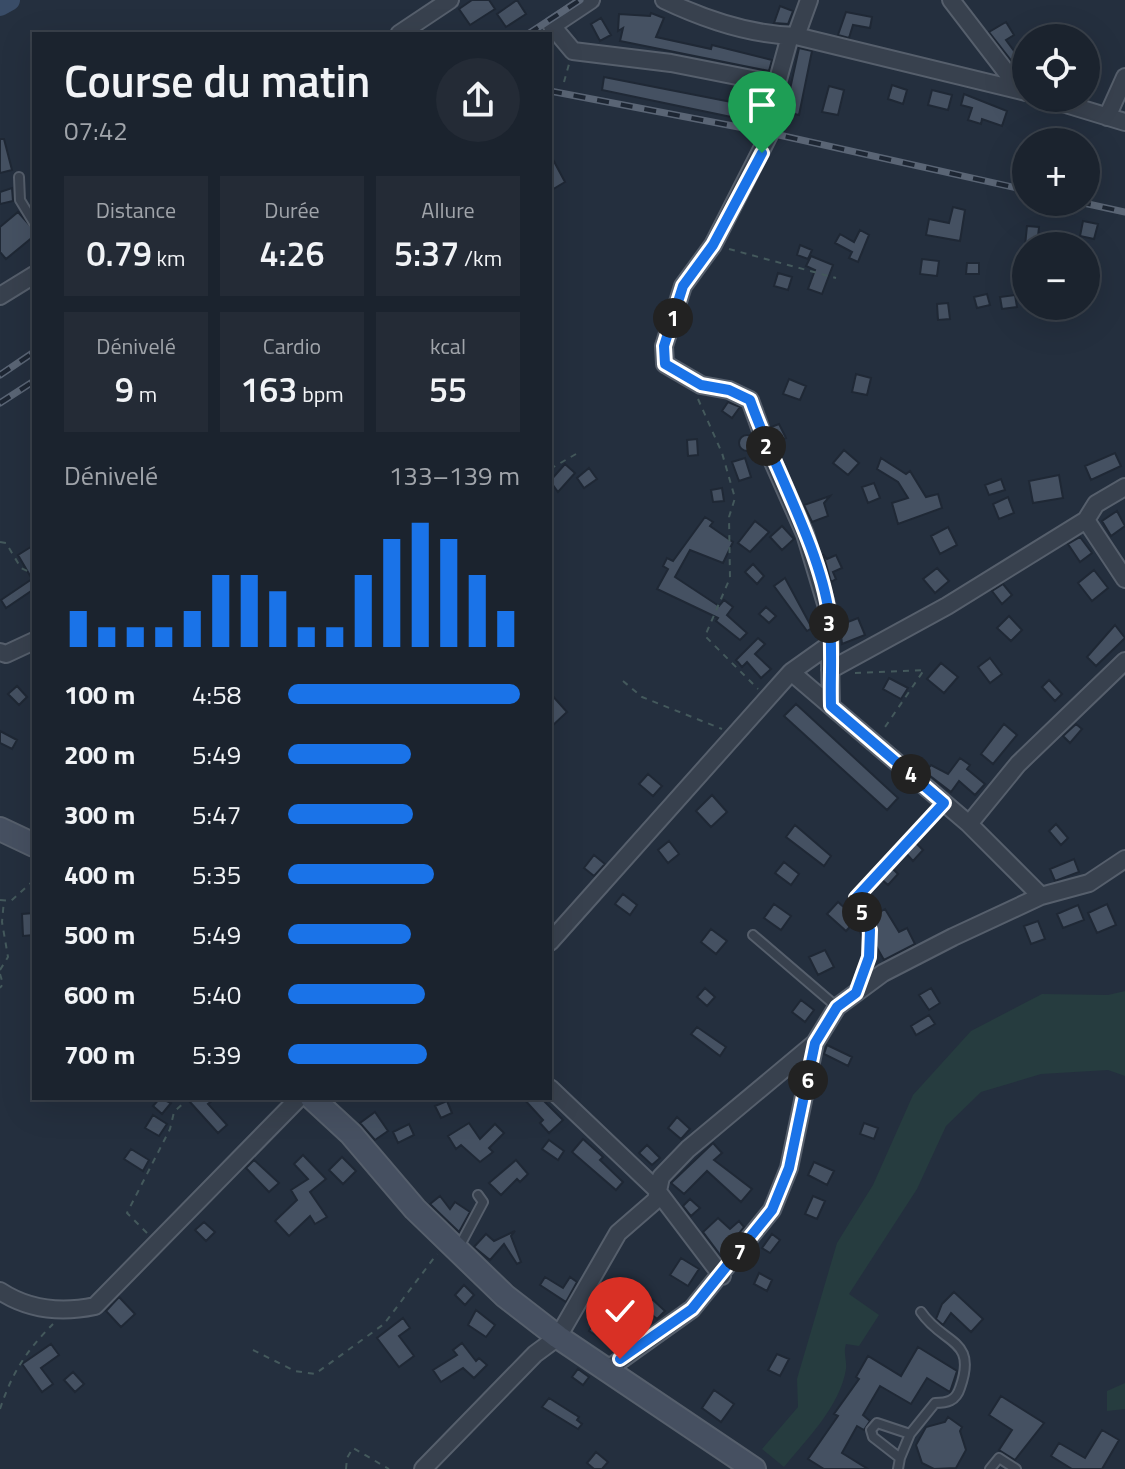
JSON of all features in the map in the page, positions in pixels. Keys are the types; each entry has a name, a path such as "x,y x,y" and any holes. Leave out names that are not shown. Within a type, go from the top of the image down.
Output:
{"main road":[{"path":"0,829 32,844"},
{"path":"314,1100 351,1134 415,1209 505,1296 558,1337 754,1469"}],"street":[{"path":"402,32 450,0"},
{"path":"591,0 552,26 573,51 671,63 777,84"},
{"path":"664,0 702,18 793,36 1012,88"},
{"path":"809,0 777,84 770,133 713,245 683,286 664,346 665,364 701,385 729,390 750,400 769,453 805,534 829,614 831,706"},
{"path":"951,0 1012,77"},
{"path":"1107,117 1125,77"},
{"path":"1091,112 1125,122"},
{"path":"0,296 32,276"},
{"path":"830,672 947,606 1086,520 1096,504 1125,487"},
{"path":"1086,520 1125,579"},
{"path":"0,652 6,654 32,642"},
{"path":"552,940 791,672 829,645"},
{"path":"969,824 1018,764 1125,661"},
{"path":"791,672 969,824 1041,896"},
{"path":"423,1469 535,1354 558,1337 618,1233 656,1200 661,1177 688,1149 815,1043 837,1007 883,973 1041,896 1089,883 1125,859"},
{"path":"608,1369 692,1309 722,1276 772,1210 789,1168 815,1043"},
{"path":"552,1090 656,1189 722,1276"},
{"path":"0,1291 16,1302 65,1312 95,1306 297,1100"}],"lane":[{"path":"19,177 20,200 32,220"},
{"path":"753,935 837,1007"},
{"path":"453,1246 483,1202 478,1195"},
{"path":"898,1469 910,1434 935,1403 948,1403 958,1394 966,1356 960,1345 930,1326 921,1312"},
{"path":"900,1458 873,1437 871,1430 877,1423 910,1434"},
{"path":"990,1469 999,1458 1016,1469"}],"path":[{"path":"564,82 573,51"},
{"path":"713,245 836,278"},
{"path":"701,385 697,402 722,453 735,498 729,517 730,578 705,636 767,699"},
{"path":"552,468 576,454"},
{"path":"0,542 6,543 21,568 32,573"},
{"path":"830,672 924,670 872,742"},
{"path":"623,681 642,697 734,734"},
{"path":"856,993 872,942 856,898 944,803"},
{"path":"0,988 0,972 8,957 2,900 11,901 32,882"},
{"path":"156,1243 127,1213 170,1129 174,1112 187,1100"},
{"path":"253,1350 295,1371 315,1374 384,1324 415,1279 453,1246"},
{"path":"0,1409 13,1371 26,1350 65,1312"},
{"path":"346,1469 347,1458 353,1448 389,1469"}],"green space":[{"path":"1125,991 1125,1076 1108,1070 1041,1074 981,1092 946,1126 917,1189 849,1294 879,1315 859,1346 846,1344 846,1369 837,1396 784,1467 762,1449 798,1407 797,1379 837,1243 873,1185 913,1095 971,1031 1042,994 1108,995"},
{"path":"1125,1383 1125,1409 1107,1411 1107,1391"}],"building":[{"path":"472,0 489,0 495,9 470,25 459,9"},
{"path":"517,0 526,14 506,27 497,14"},
{"path":"780,6 793,11 788,24 774,23"},
{"path":"846,12 872,17 870,28 853,25 849,38 838,35"},
{"path":"651,13 664,18 656,37 711,49 712,45 772,60 769,71 620,41 623,28 618,31 619,14 650,16"},
{"path":"601,18 611,35 600,41 591,24"},
{"path":"1006,22 1012,32 1012,36 1006,40 1012,48 1012,62 989,32"},
{"path":"799,48 812,51 799,115 785,112"},
{"path":"604,77 762,108 760,123 602,90"},
{"path":"892,85 907,90 903,104 888,99"},
{"path":"829,86 844,90 838,115 822,112"},
{"path":"932,90 952,95 948,110 928,105"},
{"path":"964,94 1007,111 1002,126 982,119 981,124 968,120 972,108 961,105"},
{"path":"0,139 4,139 12,170 0,173"},
{"path":"552,158 565,182 552,190"},
{"path":"12,188 13,201 0,204 0,192"},
{"path":"953,207 965,210 960,241 926,235 929,219 949,223"},
{"path":"18,212 32,228 32,238 6,259 0,252 0,227"},
{"path":"1083,221 1098,224 1096,232 1081,232"},
{"path":"1027,226 1039,227 1038,232 1026,232"},
{"path":"860,230 869,235 858,262 849,258 852,252 835,243 840,234 854,242"},
{"path":"800,245 812,250 808,259 797,255"},
{"path":"811,256 833,265 822,294 808,289 815,270 806,266"},
{"path":"922,259 939,261 937,276 920,274"},
{"path":"967,263 979,263 979,274 966,274"},
{"path":"778,273 792,277 788,290 774,286"},
{"path":"987,294 990,305 977,308 974,297"},
{"path":"1012,295 1012,308 1002,309 1000,297"},
{"path":"948,303 950,319 938,320 937,304"},
{"path":"856,374 871,378 867,395 852,392"},
{"path":"789,379 806,386 800,400 783,394"},
{"path":"728,402 740,407 732,418 722,411"},
{"path":"779,424 786,438 777,442 771,427"},
{"path":"744,435 750,435 755,443 753,449 744,451 739,446 739,440"},
{"path":"697,439 698,455 688,456 687,440"},
{"path":"844,450 859,463 848,475 833,463"},
{"path":"1115,453 1121,466 1091,480 1085,466"},
{"path":"745,458 751,477 739,481 732,462"},
{"path":"881,458 906,474 910,471 926,497 938,494 942,508 898,524 892,503 908,498 898,482 877,469"},
{"path":"565,464 575,473 558,492 552,479"},
{"path":"589,468 597,479 584,488 577,478"},
{"path":"1059,475 1063,498 1033,503 1029,481"},
{"path":"1001,479 1005,490 989,495 985,485"},
{"path":"874,483 880,498 868,503 862,487"},
{"path":"722,488 724,501 713,502 711,490"},
{"path":"830,496 824,503 828,516 812,522 804,505"},
{"path":"1008,497 1014,513 999,519 993,504"},
{"path":"1117,511 1125,526 1111,536 1102,521"},
{"path":"705,517 713,522 710,526 733,542 723,563 690,550 675,577 719,606 724,600 733,607 727,615 747,633 740,640 716,621 718,618 657,589 668,569 663,566 667,558 673,561"},
{"path":"755,521 769,532 750,552 738,543"},
{"path":"782,526 794,539 782,550 770,537"},
{"path":"948,527 957,545 940,554 931,536"},
{"path":"1080,537 1092,553 1080,562 1068,544"},
{"path":"32,546 32,579 18,555"},
{"path":"823,554 827,559 836,555 842,568 833,572 836,579 831,582"},
{"path":"753,564 764,576 757,584 745,572"},
{"path":"937,568 949,581 935,593 923,579"},
{"path":"1094,570 1108,588 1092,601 1078,583"},
{"path":"785,578 812,628 807,631 774,586"},
{"path":"32,579 32,590 6,608 1,600"},
{"path":"1003,584 1012,595 1002,604 992,591"},
{"path":"766,607 776,616 769,623 759,614"},
{"path":"1009,616 1022,630 1011,641 997,628"},
{"path":"858,618 865,635 842,644 840,625"},
{"path":"1115,625 1125,638 1096,666 1087,657"},
{"path":"758,638 765,644 755,654 771,669 761,678 747,662 742,667 736,660"},
{"path":"990,658 1002,674 990,683 978,667"},
{"path":"941,663 958,677 944,693 927,679"},
{"path":"889,678 908,688 901,699 883,689"},
{"path":"1049,680 1062,694 1055,701 1042,687"},
{"path":"17,686 27,697 19,705 8,694"},
{"path":"552,695 567,712 552,726"},
{"path":"796,704 898,798 887,810 784,716"},
{"path":"1004,724 1017,735 993,764 981,754"},
{"path":"1076,724 1082,729 1070,743 1063,736"},
{"path":"0,731 17,740 12,749 0,743"},
{"path":"960,758 970,765 967,769 985,784 975,795 959,781 951,792 925,772 931,765 948,774"},
{"path":"648,774 662,786 653,796 639,784"},
{"path":"712,795 727,812 711,827 696,811"},
{"path":"1056,824 1068,838 1061,845 1049,831"},
{"path":"795,825 831,856 824,866 786,837"},
{"path":"669,841 679,854 668,863 658,850"},
{"path":"914,841 923,850 913,861 904,851"},
{"path":"594,855 605,864 594,876 584,868"},
{"path":"1074,859 1079,872 1055,881 1050,869"},
{"path":"784,862 799,874 791,885 775,873"},
{"path":"891,867 898,874 888,885 880,878"},
{"path":"623,894 637,905 630,915 615,904"},
{"path":"838,902 857,919 846,931 827,914"},
{"path":"774,904 791,916 781,930 764,918"},
{"path":"1107,904 1116,925 1097,933 1088,913"},
{"path":"1078,905 1084,920 1063,928 1057,914"},
{"path":"885,909 899,932 907,928 915,944 884,960 872,939 863,941 858,925"},
{"path":"32,913 32,935 23,936 22,914"},
{"path":"1038,921 1045,939 1031,944 1024,926"},
{"path":"711,929 727,941 716,954 701,942"},
{"path":"825,950 834,967 818,975 809,957"},
{"path":"705,988 715,997 707,1006 697,997"},
{"path":"931,988 940,1003 929,1010 919,995"},
{"path":"801,1000 814,1010 805,1022 792,1012"},
{"path":"929,1015 935,1024 916,1035 911,1026"},
{"path":"697,1027 726,1047 720,1056 691,1034"},
{"path":"827,1045 852,1057 848,1066 824,1054"},
{"path":"158,1100 171,1103 162,1114 153,1106"},
{"path":"213,1100 208,1104 227,1125 218,1133 190,1102"},
{"path":"525,1100 543,1100 563,1120 549,1133 540,1123 543,1120"},
{"path":"447,1101 452,1113 441,1118 435,1106"},
{"path":"375,1112 388,1131 375,1140 360,1123"},
{"path":"153,1115 167,1124 159,1136 145,1128"},
{"path":"677,1117 690,1129 681,1139 668,1128"},
{"path":"469,1123 480,1139 495,1124 504,1133 489,1148 493,1152 480,1162 461,1145 456,1149 448,1136"},
{"path":"864,1123 878,1128 874,1139 860,1134"},
{"path":"409,1124 414,1135 398,1143 393,1132"},
{"path":"583,1139 623,1182 616,1190 572,1152"},
{"path":"549,1140 564,1151 558,1160 542,1149"},
{"path":"713,1143 722,1153 714,1160 752,1189 741,1202 707,1171 684,1194 671,1183"},
{"path":"647,1145 660,1158 652,1165 639,1153"},
{"path":"131,1149 149,1160 143,1171 124,1159"},
{"path":"303,1155 326,1179 310,1192 327,1217 315,1224 310,1216 289,1236 275,1221 297,1200 291,1190 308,1179 294,1164"},
{"path":"342,1157 356,1171 343,1184 329,1170"},
{"path":"254,1160 279,1183 269,1192 246,1168"},
{"path":"516,1160 528,1174 520,1182 517,1179 501,1195 489,1183"},
{"path":"814,1162 834,1171 827,1185 808,1175"},
{"path":"440,1196 450,1209 455,1202 470,1212 459,1232 430,1204"},
{"path":"813,1196 825,1201 817,1219 805,1214"},
{"path":"690,1199 700,1208 691,1216 683,1206"},
{"path":"718,1218 730,1229 739,1221 744,1227 721,1256 703,1232"},
{"path":"204,1222 215,1232 206,1241 195,1230"},
{"path":"515,1231 511,1236 521,1262 517,1264 504,1244 490,1260 474,1247 486,1234 494,1241"},
{"path":"772,1234 780,1240 770,1253 762,1248"},
{"path":"681,1258 699,1269 688,1286 670,1275"},
{"path":"759,1273 772,1280 767,1291 754,1284"},
{"path":"545,1277 563,1288 570,1277 577,1282 566,1302 540,1285"},
{"path":"601,1284 606,1287 598,1307 591,1302"},
{"path":"464,1285 474,1295 465,1305 455,1295"},
{"path":"954,1292 983,1319 971,1332 951,1313 943,1325 936,1319 942,1304"},
{"path":"119,1297 135,1314 121,1327 106,1311"},
{"path":"652,1299 665,1311 657,1319 644,1308"},
{"path":"476,1310 495,1325 486,1337 468,1325"},
{"path":"403,1318 410,1328 399,1336 414,1356 399,1367 377,1338"},
{"path":"595,1321 612,1332 606,1342 589,1331"},
{"path":"462,1343 476,1361 479,1358 487,1365 474,1378 463,1368 441,1382 433,1370 457,1355 453,1350"},
{"path":"51,1344 59,1355 41,1368 53,1384 42,1392 22,1364"},
{"path":"918,1347 957,1371 950,1392 927,1378 911,1404 880,1386 863,1415 870,1421 864,1430 857,1426 842,1453 868,1469 824,1469 808,1459 838,1416 834,1414 859,1379 856,1377 868,1356 901,1376"},
{"path":"777,1354 789,1359 780,1376 768,1370"},
{"path":"578,1369 589,1377 583,1385 572,1377"},
{"path":"73,1372 84,1384 75,1392 64,1380"},
{"path":"714,1390 734,1404 721,1422 702,1408"},
{"path":"1001,1396 1044,1423 1015,1460 999,1450 1012,1430 989,1415"},
{"path":"549,1398 579,1417 577,1420 582,1424 578,1429 542,1407"},
{"path":"948,1417 962,1427 960,1431 966,1450 956,1468 934,1469 922,1463 916,1445 926,1427 945,1422"},
{"path":"1102,1430 1119,1440 1102,1469 1072,1469 1051,1456 1059,1443 1085,1458"},
{"path":"596,1452 608,1462 602,1469 594,1469 587,1463"}],"waterway":[{"path":"0,5 9,0"}],"railway":[{"path":"531,32 580,0"},
{"path":"552,91 770,133 1012,187"},
{"path":"1100,207 1125,212"},
{"path":"0,375 32,353"},
{"path":"0,403 32,382"}],"route":[{"path":"620,1359 692,1309 722,1276 772,1210 789,1168 815,1043 837,1007 856,993 869,957 872,942 870,930 856,898 944,803 831,706 829,614 805,534 769,453 750,400 729,390 701,385 665,364 664,346 683,286 713,245 733,202 762,153"}]}
